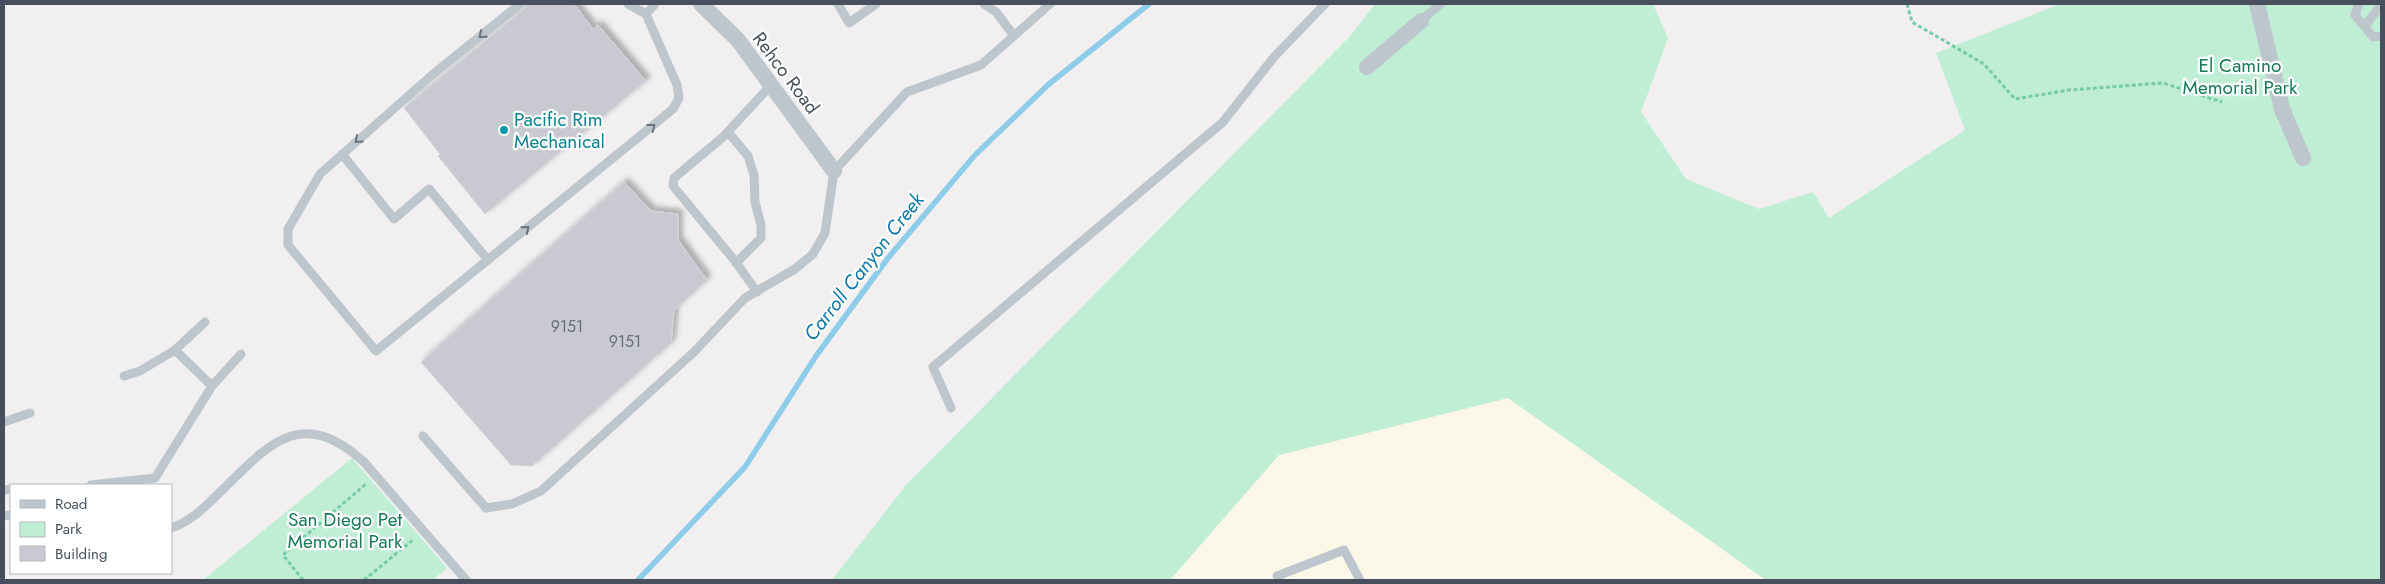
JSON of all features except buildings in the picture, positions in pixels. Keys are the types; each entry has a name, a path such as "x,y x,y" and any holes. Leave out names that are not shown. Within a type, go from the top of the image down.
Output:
{"street":[{"name":"Rehco Road","path":"701,4 738,40 834,171"},
{"path":"2257,4 2282,109 2303,158"},
{"path":"1367,68 1421,21"}],"lane":[{"path":"520,4 432,75 320,174 288,229 288,245 376,351 672,109 679,98 677,85 646,14 628,4"},
{"path":"646,14 655,4"},
{"path":"838,4 850,23 876,4"},
{"path":"984,4 996,12 1014,36"},
{"path":"951,408 933,367 1223,122 1274,57 1325,4"},
{"path":"1421,21 1440,4"},
{"path":"2359,4 2355,15 2373,37 2381,36"},
{"path":"423,436 486,508 512,504 541,491 694,352 746,298 795,269 813,254 824,233 834,171 907,92 981,65 1046,5"},
{"path":"2365,26 2381,5"},
{"path":"757,292 736,263 672,186 674,178 728,132 771,85"},
{"path":"728,132 748,156 754,175 755,202 761,225 761,238 736,263"},
{"path":"342,154 394,219 428,189 488,260"},
{"path":"124,376 140,371 175,350 205,322"},
{"path":"175,350 212,386"},
{"path":"121,484 155,478 212,386 241,354"},
{"path":"4,422 30,413"},
{"path":"172,527 198,514 268,446 290,434 312,433 347,446 376,476 466,580"},
{"path":"1279,580 1277,576 1344,550 1360,580"}],"path":[{"path":"1907,4 1912,22 1984,64 2015,99 2069,90 2163,83 2222,102"},
{"path":"303,580 283,555 376,476"},
{"path":"364,580 424,531"}],"shaded area":[{"path":"1508,398 1766,580 1170,580 1279,455"}],"green space":[{"name":"El Camino Memorial Park","path":"1375,4 1653,4 1668,38 1641,112 1686,179 1759,209 1813,192 1829,218 1965,130 1936,53 2060,4 2381,4 2381,580 1766,580 1508,398 1279,455 1170,580 832,580 907,484 1351,35"},
{"name":"San Diego Pet Memorial Park","path":"352,458 447,568 433,580 203,580"}],"waterway":[{"name":"Carroll Canyon Creek","path":"638,580 745,467 816,356 888,258 975,155 1049,84 1149,4"}],"place":[{"name":"Pacific Rim Mechanical","path":"504,130"}]}
